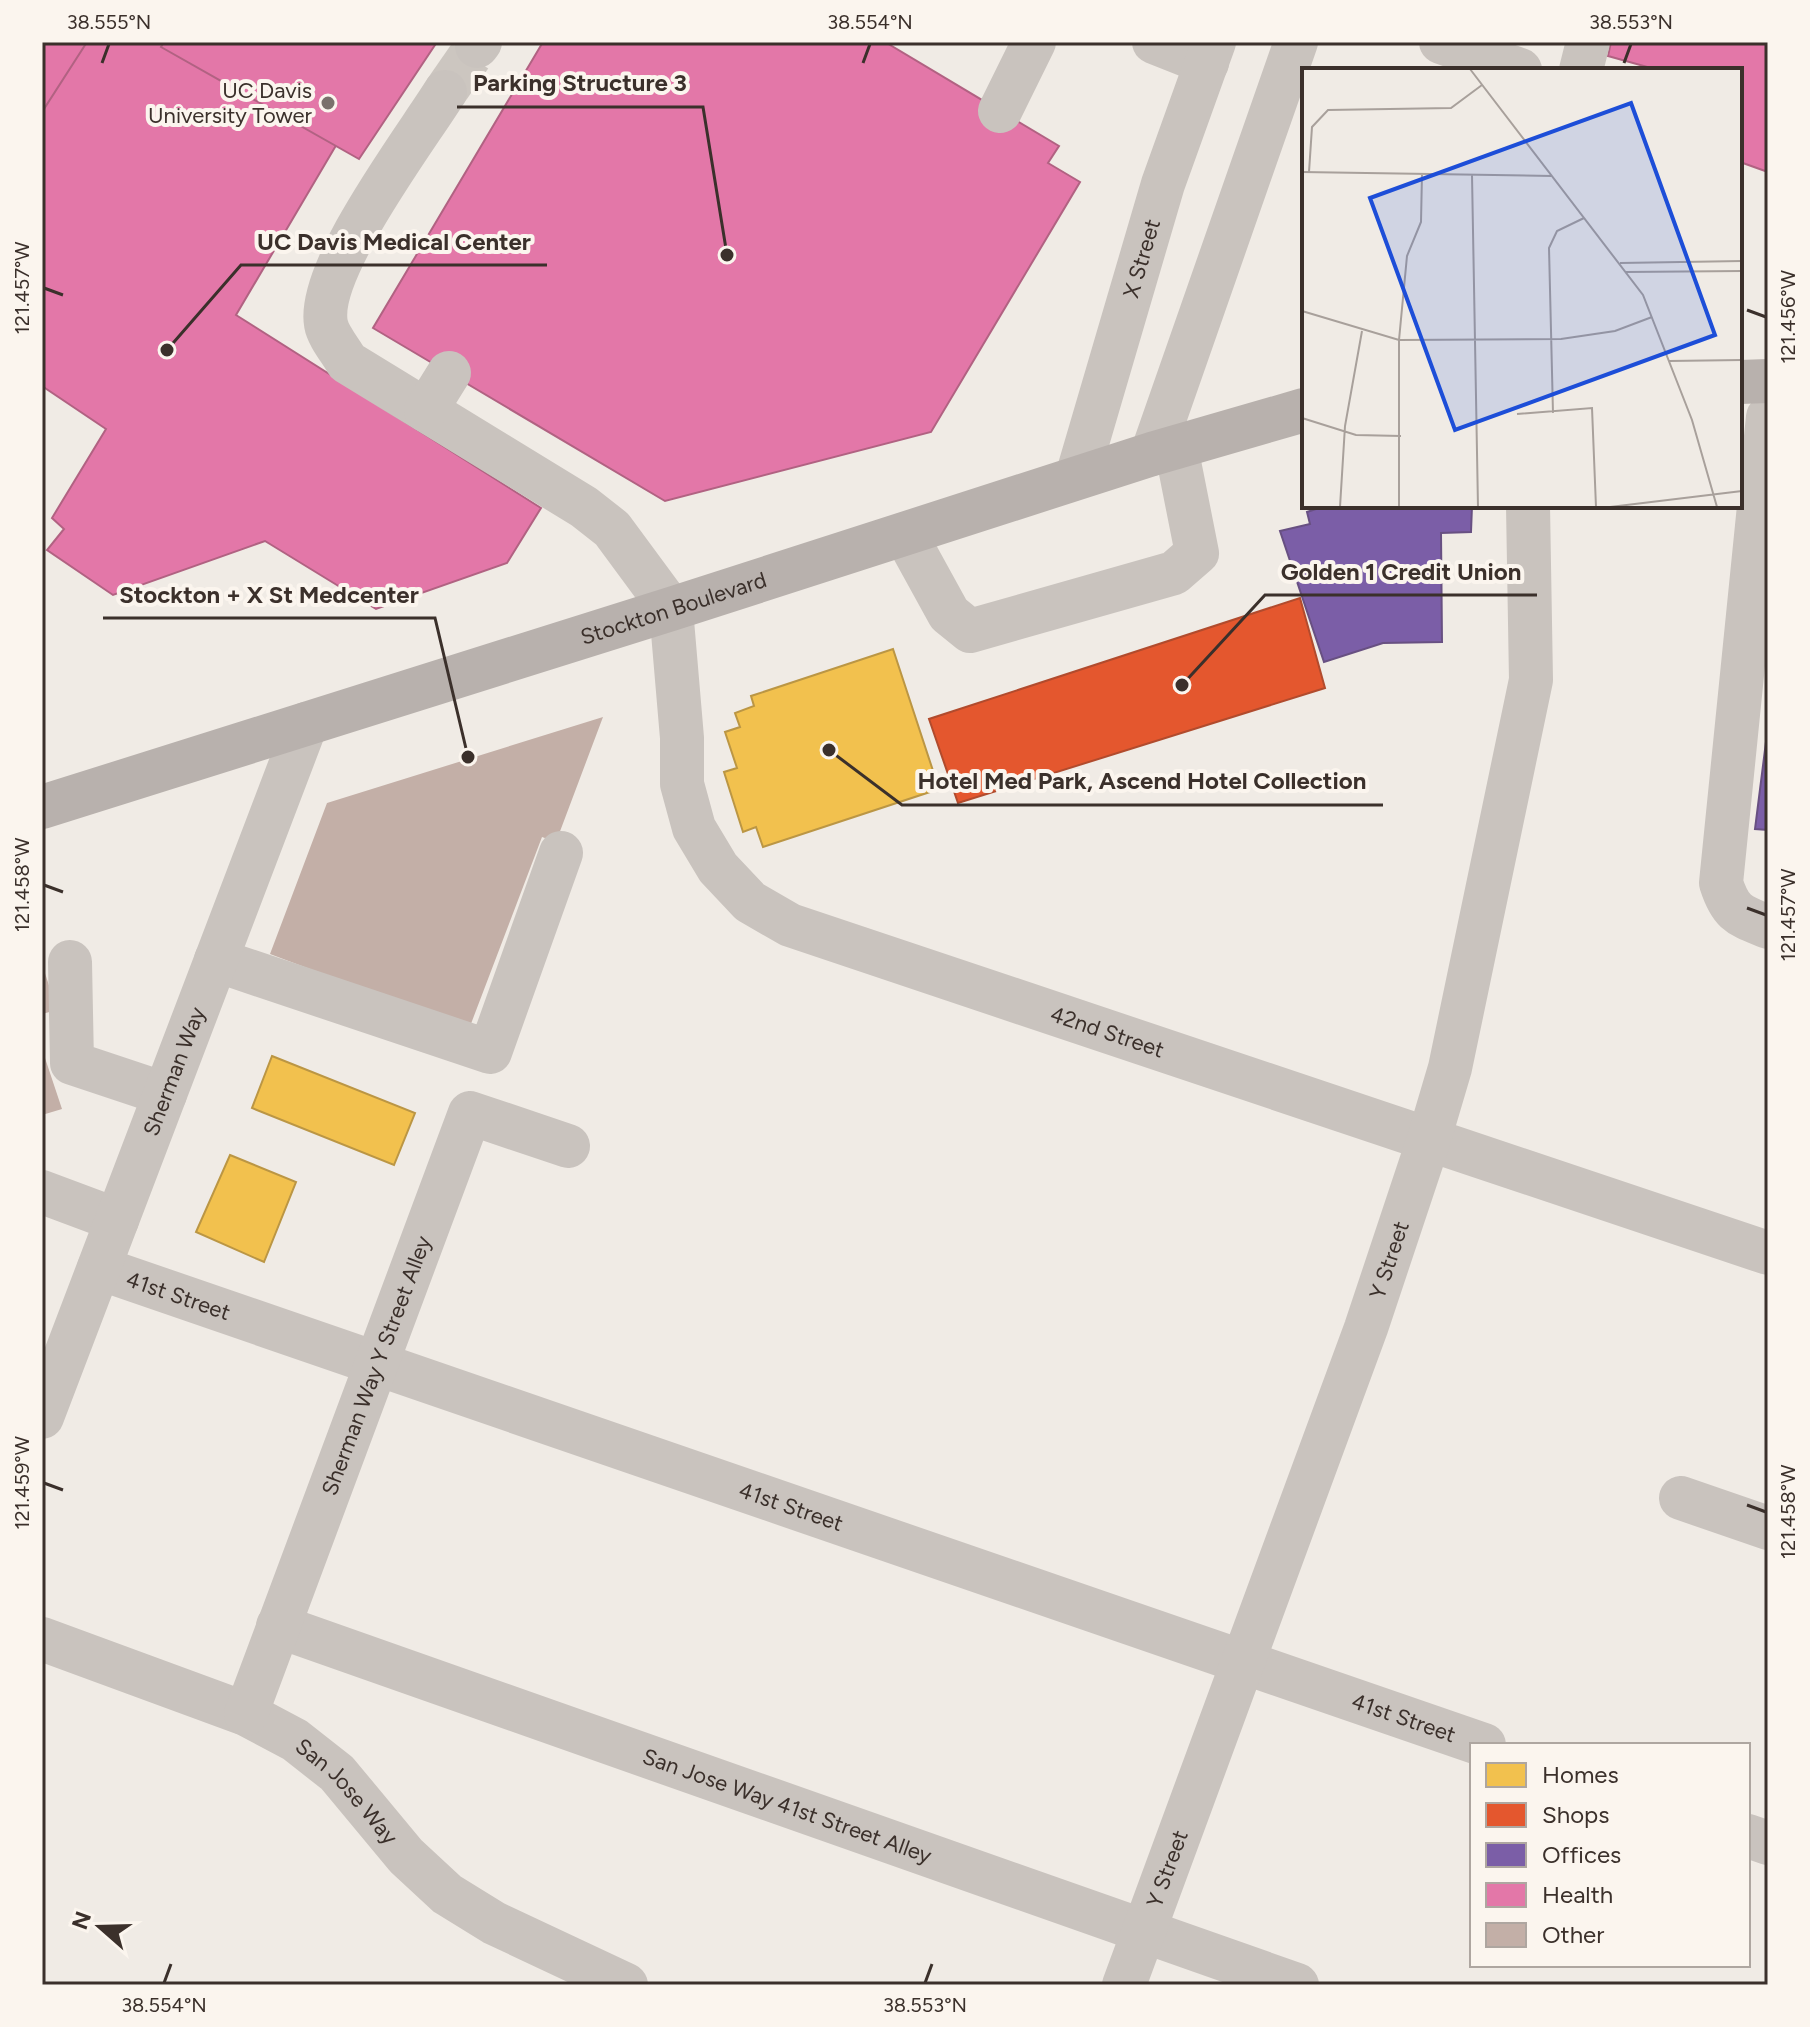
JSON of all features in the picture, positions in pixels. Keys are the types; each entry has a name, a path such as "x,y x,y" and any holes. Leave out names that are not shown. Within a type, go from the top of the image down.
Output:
{"main road":[{"path":"1742,382 1768,381"},
{"name":"Stockton Boulevard","path":"42,807 671,609 1077,477 1302,411"}],"street":[{"path":"1000,111 1034,42"},
{"path":"1154,42 1210,52"},
{"path":"905,534 949,614 970,631 1174,573 1197,553 1164,450 1296,42"},
{"path":"1441,42 1514,68"},
{"path":"1582,68 1588,42"},
{"name":"X Street","path":"1077,477 1163,184 1210,52"},
{"path":"445,92 347,244 329,294 326,325 347,362 594,514 612,529 671,609"},
{"path":"426,410 449,373"},
{"path":"1768,417 1721,883 1728,905 1744,917 1768,927"},
{"name":"Y Street","path":"1124,1985 1366,1328 1450,1068 1531,680 1528,508"},
{"name":"42nd Street","path":"671,609 682,738 682,784 694,828 718,868 750,902 790,925 1768,1253"},
{"name":"Sherman Way","path":"42,1417 306,724"},
{"path":"216,960 490,1052 561,853"},
{"path":"70,962 72,1063 165,1094"},
{"name":"Sherman Way Y Street Alley","path":"246,1714 470,1113 568,1146"},
{"path":"42,1192 117,1220"},
{"name":"41st Street","path":"99,1268 1478,1743"},
{"path":"1681,1498 1768,1528"},
{"name":"San Jose Way 41st Street Alley","path":"278,1626 1297,1985"},
{"name":"San Jose Way","path":"42,1639 246,1714 295,1740 337,1773 406,1856 447,1894 494,1923 626,1985"}],"building: Homes":[{"path":"893,649 939,789 763,847 756,827 743,832 724,772 737,768 725,732 740,727 735,713 754,706 751,696"},
{"path":"272,1056 415,1113 394,1165 252,1108"},
{"path":"230,1155 296,1182 264,1262 196,1232"}],"building: Shops":[{"path":"1300,598 1325,688 958,803 929,719"}],"building: Offices":[{"path":"1319,508 1472,508 1471,532 1441,533 1442,642 1383,643 1324,662 1280,531 1310,524 1307,512"},
{"path":"1768,726 1768,830 1755,829"}],"building: Health":[{"path":"42,42 397,42 236,315 541,508 507,563 376,609 265,541 113,595 47,550 64,529 52,518 106,429 42,386"},
{"path":"42,42 87,42 42,112"},
{"name":"UC Davis University Tower","path":"164,42 437,42 359,159 161,47"},
{"path":"543,42 885,42 1059,146 1048,163 1080,182 931,432 665,501 373,328"},
{"path":"1611,42 1768,42 1768,172 1742,163 1742,68 1651,68 1608,56"}],"building: Other":[{"path":"603,717 556,842 542,837 469,1029 270,954 327,803"},
{"path":"42,964 57,1010 42,1014"},
{"path":"42,1049 62,1109 42,1115"}],"tunnel":[{"path":"445,92 477,46"}],"place":[{"name":"UC Davis University Tower","path":"328,103"},
{"name":"Parking Structure 3","path":"727,255"},
{"name":"UC Davis Medical Center","path":"167,350"},
{"name":"Golden 1 Credit Union","path":"1182,685"},
{"name":"Hotel Med Park, Ascend Hotel Collection","path":"829,750"},
{"name":"Stockton + X St Medcenter","path":"468,757"}]}
